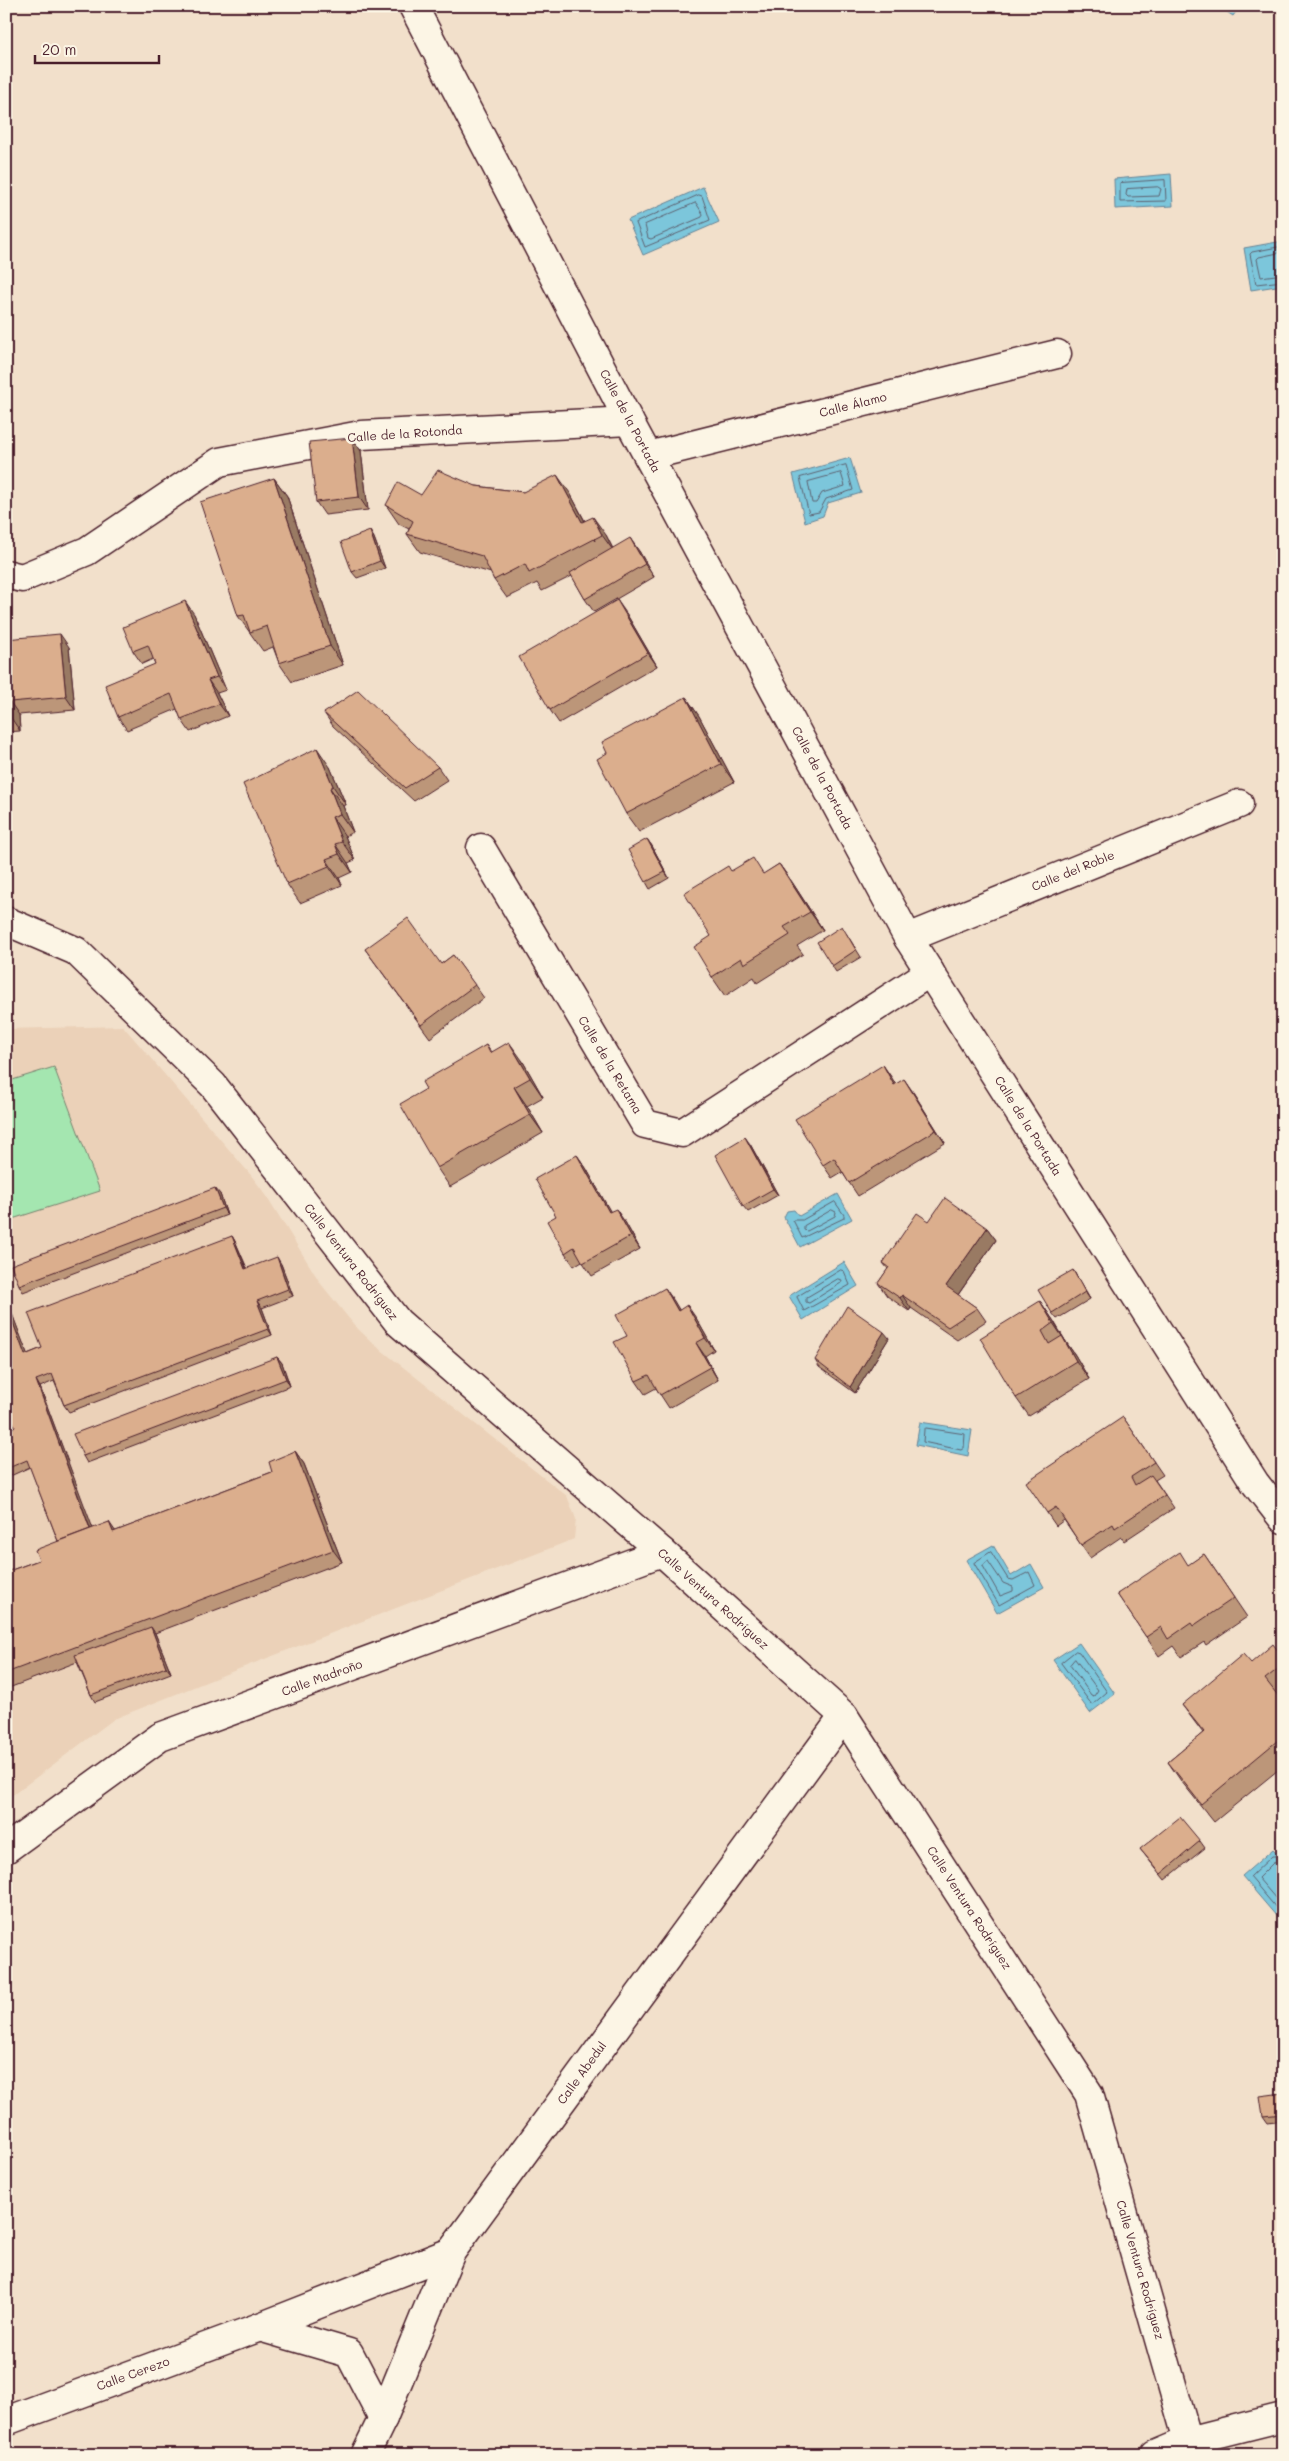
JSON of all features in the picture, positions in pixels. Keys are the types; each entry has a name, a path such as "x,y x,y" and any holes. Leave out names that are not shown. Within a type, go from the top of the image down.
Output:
{"street":[{"name":"Calle de la Portada","path":"412,6 629,422 908,938 1255,1483 1283,1519"},
{"name":"Calle Álamo","path":"648,456 1057,354"},
{"name":"Calle de la Rotonda","path":"6,574 22,578 87,552 219,462 361,434 629,422"},
{"name":"Calle del Roble","path":"908,938 1239,804"},
{"name":"Calle de la Retama","path":"481,848 646,1124 682,1133 930,972"},
{"name":"Calle Ventura Rodríguez","path":"6,921 76,951 213,1085 398,1322 662,1552 844,1716 1089,2094 1190,2448"},
{"name":"Calle Madroño","path":"6,1849 160,1737 662,1552"},
{"name":"Calle Abedul","path":"365,2455 383,2418 451,2252 844,1716"},
{"name":"Calle Cerezo","path":"6,2421 260,2327 451,2252"},
{"path":"260,2327 349,2353 383,2418"},
{"path":"1155,2455 1190,2448 1283,2417"}],"shaded area":[{"path":"123,1026 250,1174 266,1195 321,1284 355,1326 375,1345 567,1496 576,1519 574,1539 114,1719 6,1800 6,1029"}],"green space":[{"path":"54,1067 100,1191 6,1221 6,1082"}],"water":[{"path":"1218,6 1240,6 1233,16"},
{"path":"1171,174 1173,206 1115,209 1114,179"},
{"path":"703,187 719,222 643,255 628,220"},
{"path":"1283,241 1283,285 1251,290 1244,248"},
{"path":"850,458 861,493 828,503 823,516 805,522 793,474"},
{"path":"838,1194 852,1219 800,1247 784,1217 787,1211 794,1210 799,1216"},
{"path":"844,1262 858,1286 803,1320 789,1296"},
{"path":"920,1422 972,1430 968,1456 916,1445"},
{"path":"993,1545 1011,1576 1031,1564 1044,1587 997,1613 966,1560"},
{"path":"1079,1643 1115,1694 1090,1713 1053,1660"},
{"path":"1283,1846 1283,1924 1242,1876 1273,1849 1276,1852"}],"building":[{"path":"352,438 359,497 316,502 309,442"},
{"path":"438,470 476,486 523,492 557,475 582,522 593,517 602,535 529,573 525,564 494,580 482,556 407,534 413,521 386,505 398,482 421,495"},
{"path":"274,478 330,646 279,663 267,626 250,632 244,615 238,616 200,502"},
{"path":"370,531 380,561 352,572 341,542"},
{"path":"630,538 645,564 585,599 570,573"},
{"path":"617,600 648,653 550,710 519,657"},
{"path":"185,601 217,677 208,680 219,704 181,719 171,694 118,717 105,685 155,664 148,645 133,651 123,627"},
{"path":"60,634 66,697 10,702 11,718 6,719 6,639"},
{"path":"358,690 438,767 405,788 324,713"},
{"path":"686,697 721,764 626,814 597,759 607,753 602,742"},
{"path":"317,748 333,786 330,788 340,814 332,817 342,842 335,844 339,854 326,859 329,866 287,884 243,784"},
{"path":"647,839 665,872 646,882 628,850"},
{"path":"753,858 763,874 779,864 810,912 784,927 790,935 744,964 741,958 712,977 694,947 711,936 684,893 728,866 731,871"},
{"path":"408,918 441,964 453,955 475,985 421,1025 365,949"},
{"path":"842,926 856,950 832,966 817,942"},
{"path":"509,1042 530,1078 514,1087 530,1115 437,1168 400,1104 426,1089 422,1082 486,1045 490,1053"},
{"path":"883,1065 894,1085 904,1079 936,1130 849,1183 834,1158 823,1165 795,1119"},
{"path":"745,1137 773,1189 743,1206 715,1155"},
{"path":"577,1155 609,1212 616,1209 631,1236 583,1263 574,1247 565,1253 547,1221 556,1216 535,1179"},
{"path":"215,1188 223,1208 19,1285 11,1265"},
{"path":"945,1198 987,1228 946,1286 977,1308 948,1327 902,1295 900,1298 878,1283 889,1267 883,1263 917,1213 929,1221"},
{"path":"232,1236 245,1269 277,1257 288,1289 257,1301 268,1329 64,1405 52,1374 36,1380 90,1529 58,1541 27,1460 6,1469 6,1430 15,1427 6,1404 6,1304 25,1355 42,1348 28,1313"},
{"path":"1073,1270 1085,1292 1052,1313 1038,1290"},
{"path":"665,1288 678,1311 687,1305 705,1338 696,1343 710,1367 660,1395 649,1375 636,1381 614,1342 627,1336 616,1315"},
{"path":"1040,1301 1053,1323 1042,1331 1049,1344 1062,1336 1076,1361 1016,1398 980,1338"},
{"path":"847,1306 884,1332 850,1387 815,1360"},
{"path":"277,1357 286,1379 83,1456 73,1434"},
{"path":"1123,1417 1154,1462 1131,1477 1135,1485 1151,1475 1165,1495 1115,1528 1113,1524 1081,1545 1056,1507 1047,1513 1026,1482"},
{"path":"295,1451 333,1550 6,1673 6,1572 39,1560 35,1550 109,1522 113,1532 272,1472 269,1462"},
{"path":"1180,1552 1188,1565 1204,1554 1234,1598 1193,1626 1191,1623 1168,1639 1161,1627 1146,1637 1117,1594"},
{"path":"151,1627 166,1667 91,1695 75,1655"},
{"path":"1273,1644 1283,1657 1283,1665 1265,1679 1283,1702 1283,1736 1201,1804 1168,1762 1204,1732 1182,1705 1243,1654 1251,1663"},
{"path":"1180,1817 1200,1841 1161,1874 1140,1849"},
{"path":"1283,2093 1283,2114 1263,2116 1260,2096"}]}
